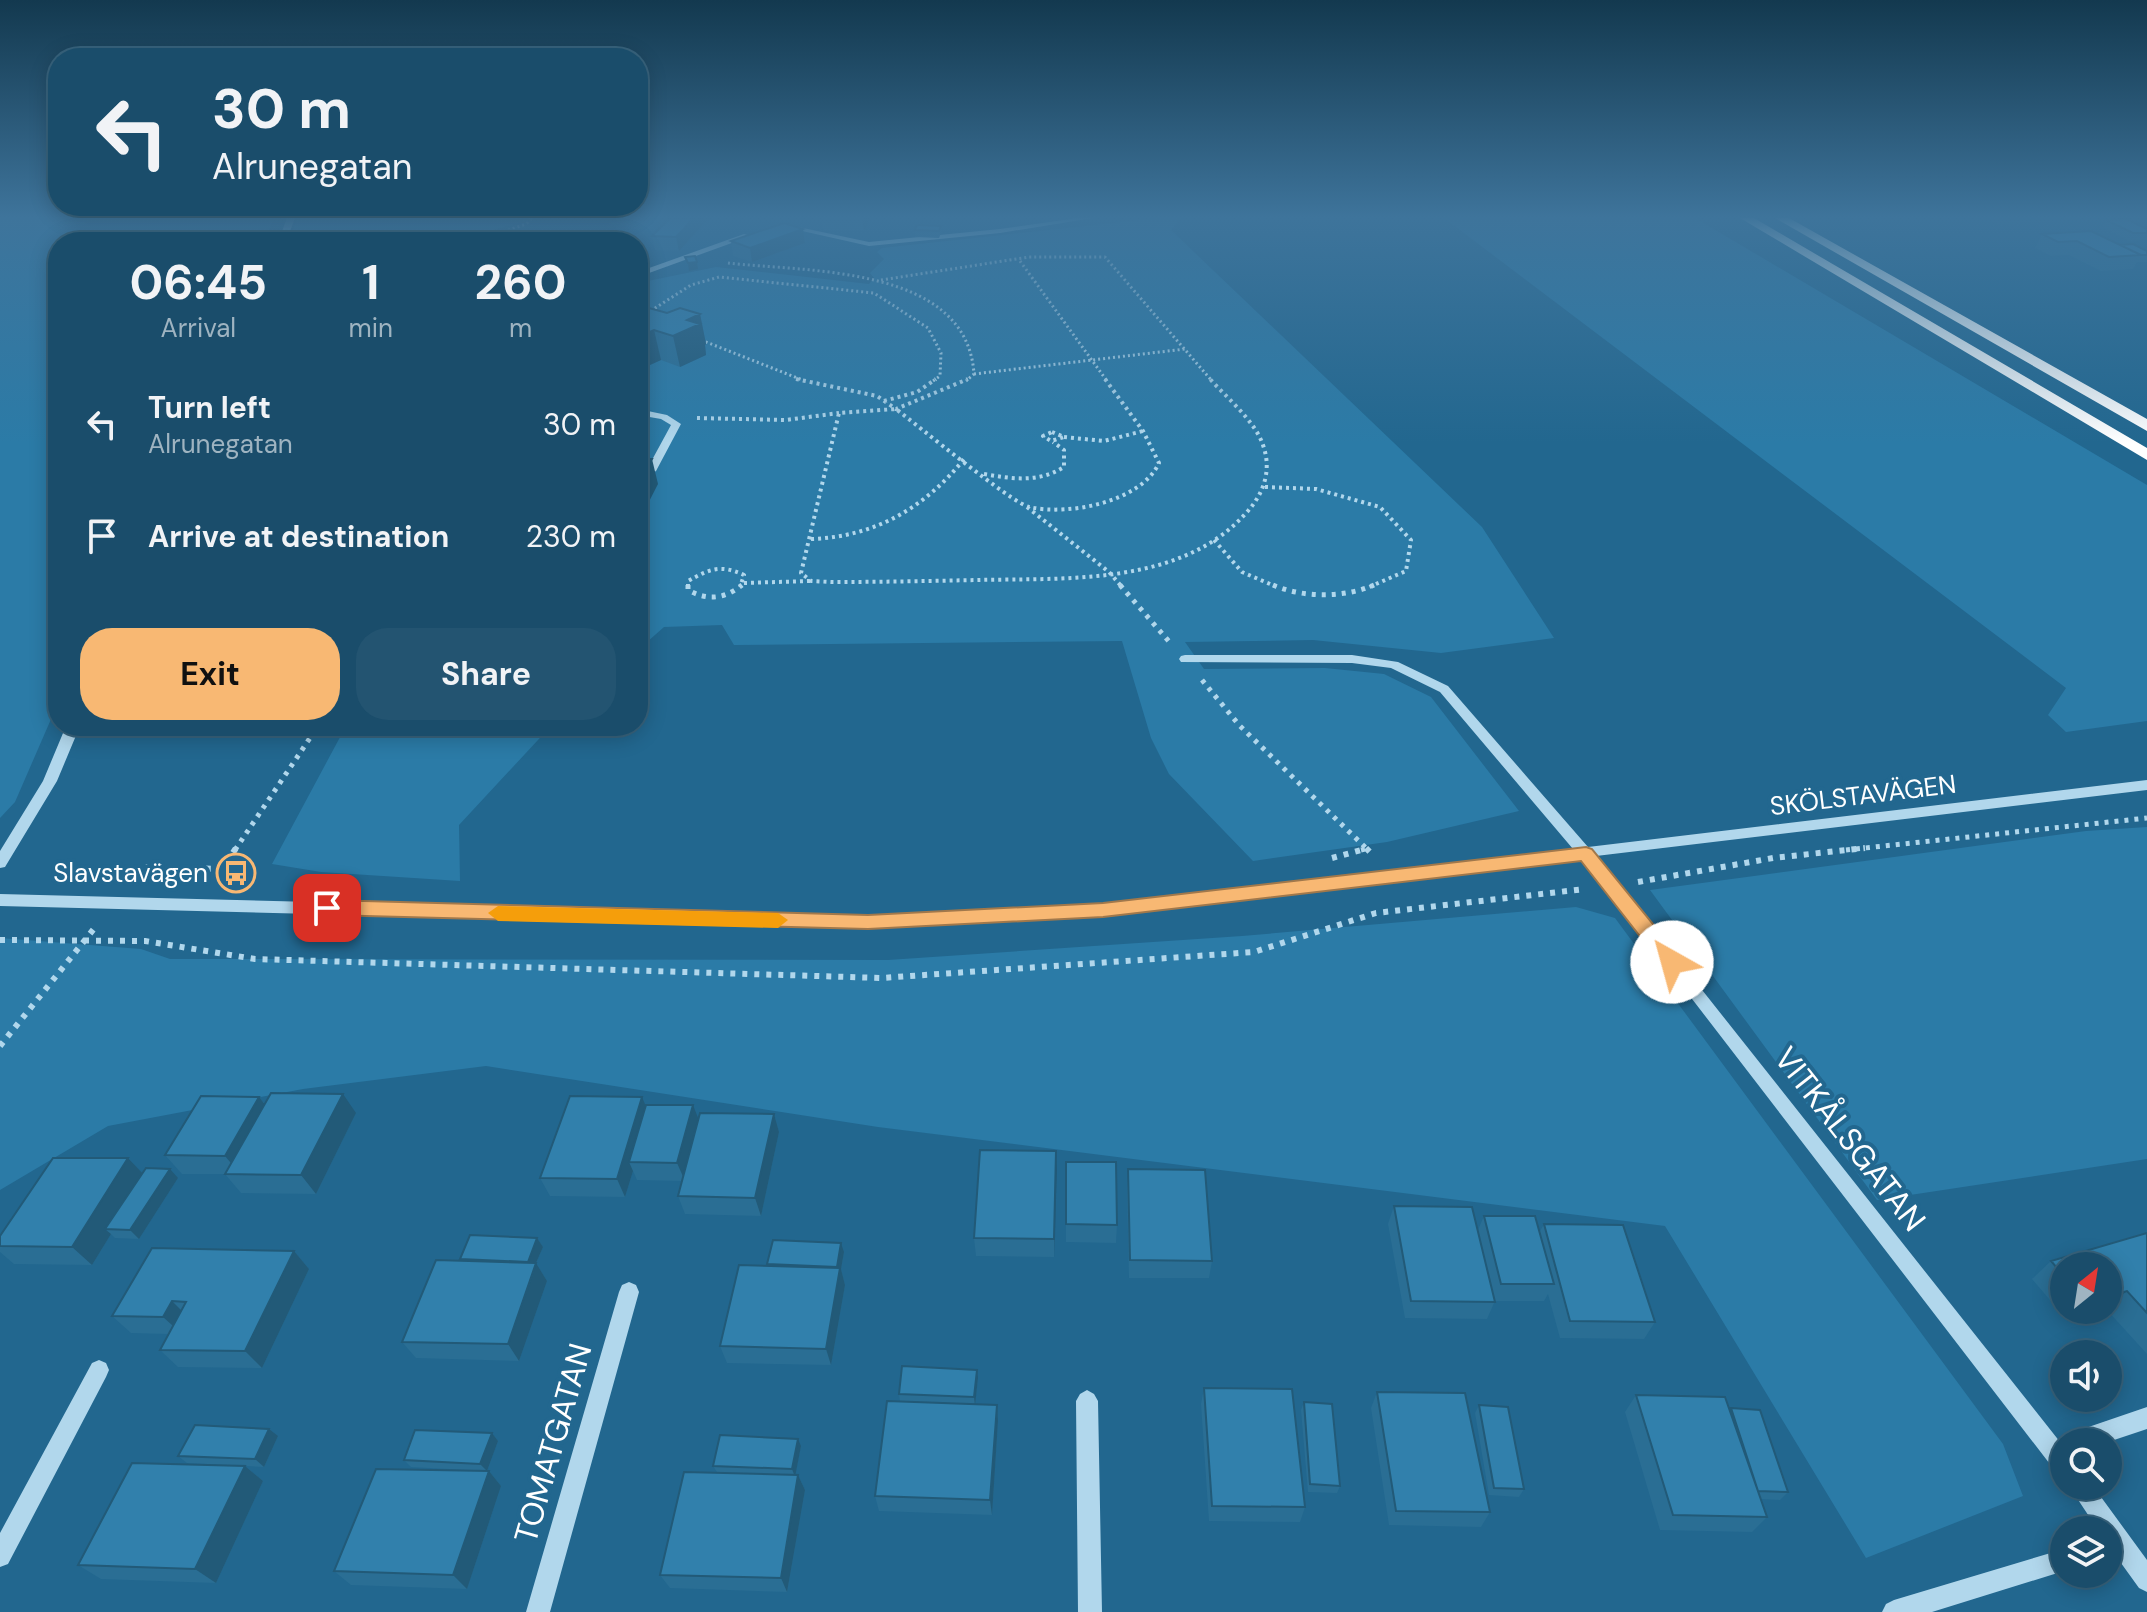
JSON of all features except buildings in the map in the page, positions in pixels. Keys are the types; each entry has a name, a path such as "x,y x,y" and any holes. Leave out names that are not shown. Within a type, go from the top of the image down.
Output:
{"highway":[{"path":"1873,293 2147,455"},
{"path":"1913,293 2147,426"}],"street":[{"path":"648,414 664,417 676,424 651,471"},
{"name":"VITKÅLSGATAN","path":"1185,659 1352,659 1394,665 1444,689 1614,887 2050,1439"},
{"path":"0,863 50,781 69,736"},
{"name":"SKÖLSTAVÄGEN","path":"0,900 868,922 1103,910 2147,785"},
{"name":"TOMATGATAN","path":"538,1612 629,1292"},
{"path":"0,1556 99,1370"},
{"path":"1087,1401 1090,1612"},
{"path":"2117,1428 2147,1418"},
{"path":"2122,1553 2147,1580"},
{"path":"1894,1612 2050,1564"}],"path":[{"path":"648,313 678,293"},
{"path":"874,293 928,328 941,353 940,376 917,392 884,401"},
{"path":"917,293 955,322 976,356 974,374"},
{"path":"1027,507 1077,507 1112,501 1136,491 1152,478 1159,463 1143,431 1042,293"},
{"path":"744,583 744,575 737,570 711,568 696,573 688,581 688,590 696,596 711,598 727,595 744,583 1087,578 1154,565 1192,552 1214,540 1240,520 1265,487 1270,464 1259,435 1137,293"},
{"path":"697,338 793,378 853,390 884,401 1027,507 1109,572 1239,725 1421,906"},
{"path":"664,417 786,420 896,409 928,399 974,374 1185,349"},
{"path":"811,581 801,573 839,413"},
{"path":"1051,441 1064,437 1104,441 1143,431"},
{"path":"983,474 1031,480 1055,473 1064,467 1064,450 1044,439 1044,434 1058,432 1064,437"},
{"path":"811,539 844,535 899,516 940,490 964,459"},
{"path":"1214,540 1242,572 1289,592 1353,594 1406,571 1411,540 1380,507 1316,489 1265,487"},
{"path":"0,1046 141,867 222,869 311,736"},
{"path":"0,940 145,941 255,959 882,978 1254,952 1376,913 1421,906 1614,887 1773,858 2147,818"},
{"path":"1328,859 1366,848"}],"shaded area":[{"path":"0,293 48,293 48,726 15,802 0,818"},
{"path":"648,293 1237,293 1482,527 1554,638 1441,653 1313,640 1185,642 1204,669 1325,668 1384,674 1431,697 1519,811 1387,842 1253,861 1169,774 1151,738 1122,641 734,645 722,625 664,627 648,641 648,411 653,411 648,410"},
{"path":"1544,293 1822,293 2147,485 2147,721 2066,732 2048,715 2066,688"},
{"path":"341,736 542,736 459,825 460,881 321,872 272,864"},
{"path":"2147,827 2147,1159 1877,1200 1650,890 2086,831"},
{"path":"1576,907 1615,918 2003,1444 2023,1496 1866,1558 1665,1226 878,1127 486,1066 303,1089 108,1126 0,1190 0,938 141,949 170,959 888,960 1242,936"}],"slow traffic":[{"path":"498,913 778,920"}],"place":[{"name":"Slavstavägen","path":"236,873"}],"route":[{"path":"327,908 868,922 1103,910 1392,874 1586,854 1672,962"}]}
